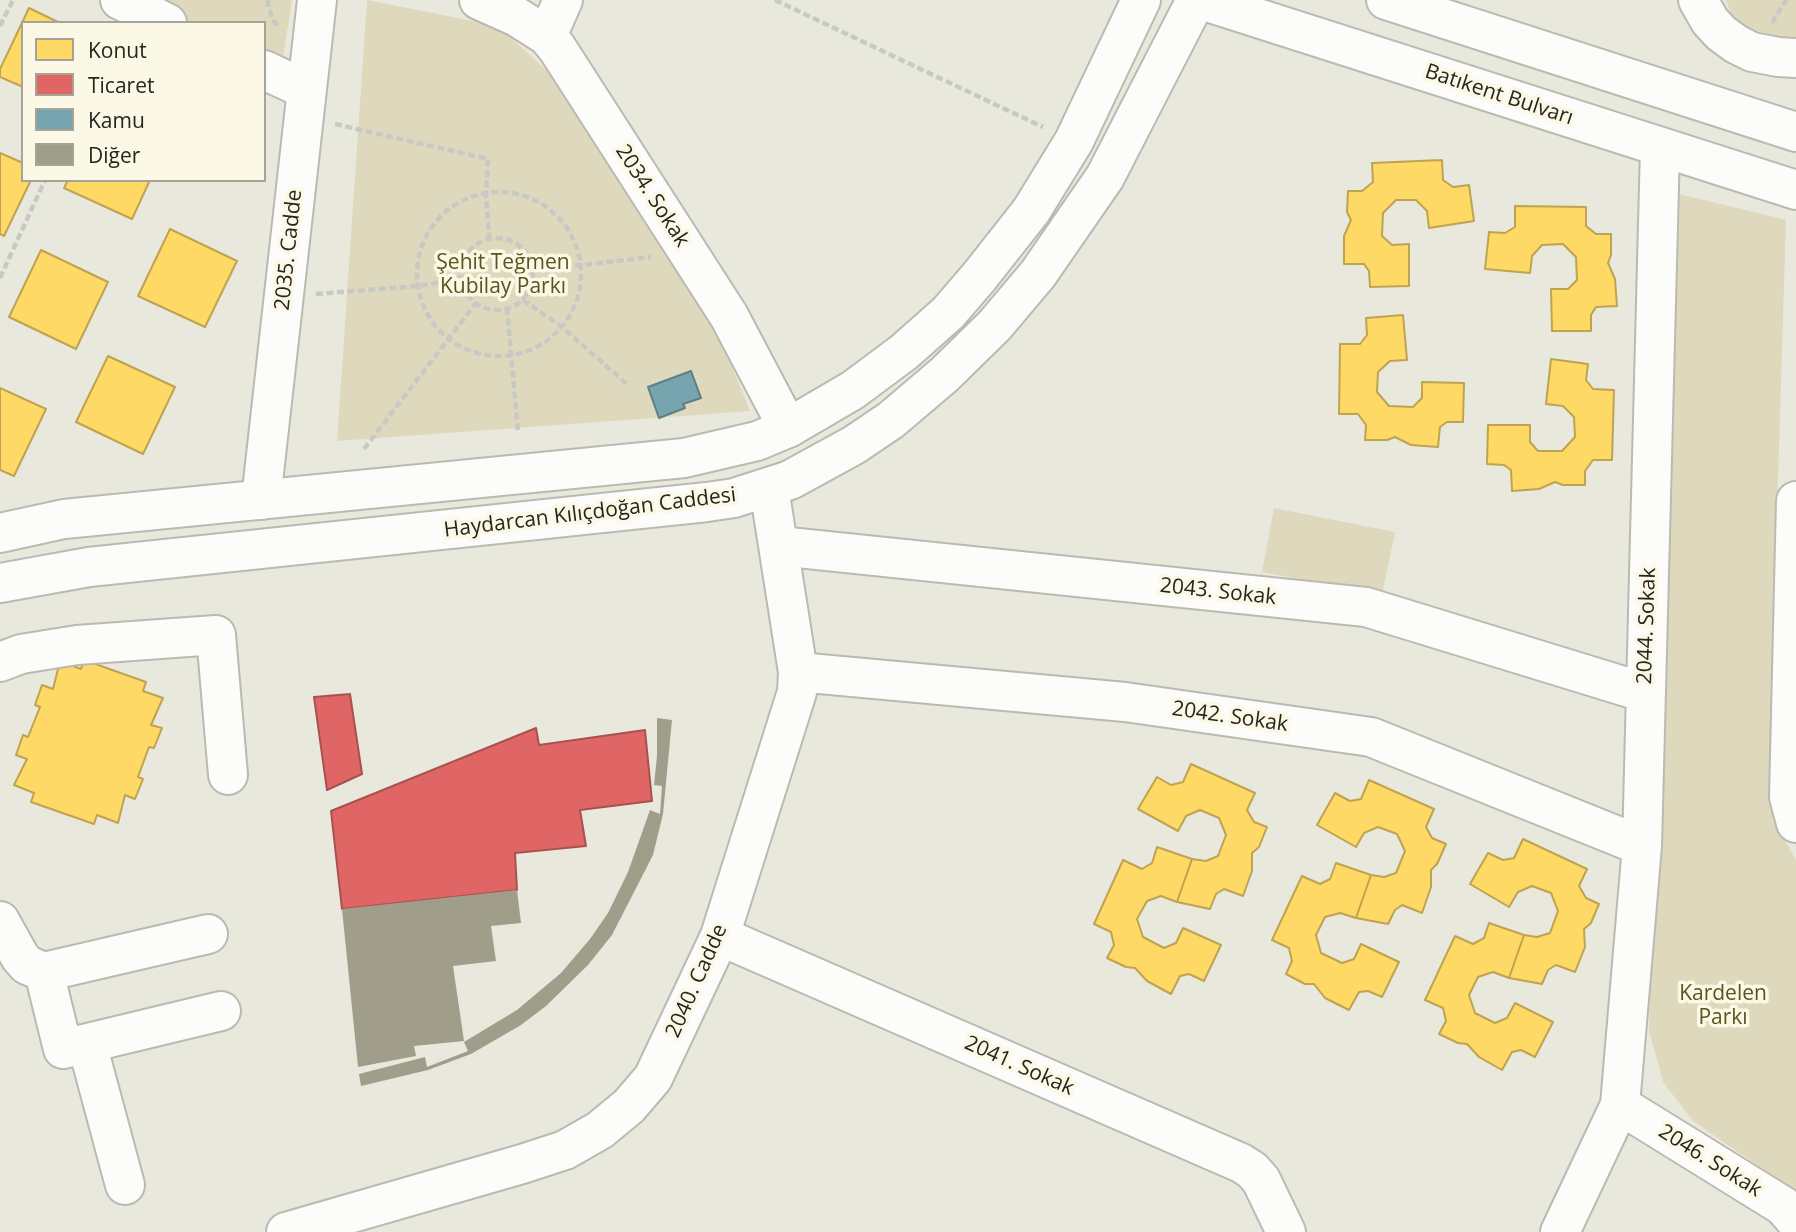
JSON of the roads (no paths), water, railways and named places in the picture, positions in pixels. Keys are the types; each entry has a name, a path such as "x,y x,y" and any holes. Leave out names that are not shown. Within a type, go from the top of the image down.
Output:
{"street":[{"path":"120,0 163,21"},
{"name":"2035. Cadde","path":"261,500 317,0"},
{"name":"2034. Sokak","path":"479,0 517,17 547,36 729,316 773,434 769,488"},
{"path":"547,36 563,0"},
{"name":"Haydarcan Kılıçdoğan Caddesi","path":"0,533 64,519 684,458 773,434 853,390 904,352 948,313 1031,211 1074,141 1141,0"},
{"name":"Haydarcan Kılıçdoğan Caddesi","path":"0,583 102,566 707,502 769,488 790,480 854,445 891,420 944,375 995,325 1038,274 1105,177 1199,0"},
{"name":"Batıkent Bulvarı","path":"1199,0 1796,190"},
{"path":"1386,0 1796,132"},
{"path":"1698,0 1721,33 1752,52 1796,58"},
{"path":"266,71 305,103"},
{"name":"2044. Sokak","path":"1620,1105 1642,846 1660,147 1677,95"},
{"name":"2040. Cadde","path":"286,1232 565,1150 600,1130 629,1106 653,1078 720,936 797,692 798,672 769,488"},
{"path":"1796,501 1789,797 1796,823"},
{"name":"2043. Sokak","path":"779,547 1366,607 1646,693"},
{"path":"0,662 20,654 76,645 215,635 228,775"},
{"name":"2042. Sokak","path":"798,672 1125,702 1371,737 1642,846"},
{"path":"0,921 20,957 27,965 44,972 208,934"},
{"name":"2041. Sokak","path":"720,936 1241,1163 1261,1180 1286,1232"},
{"path":"44,972 63,1049 221,1011"},
{"path":"87,1044 125,1185"},
{"path":"1560,1232 1620,1105"},
{"name":"2046. Sokak","path":"1620,1105 1783,1206 1796,1222"}],"park label":[{"name":"Şehit Teğmen Kubilay Parkı","path":"503,275"},
{"name":"Kardelen Parkı","path":"1723,1006"}]}
